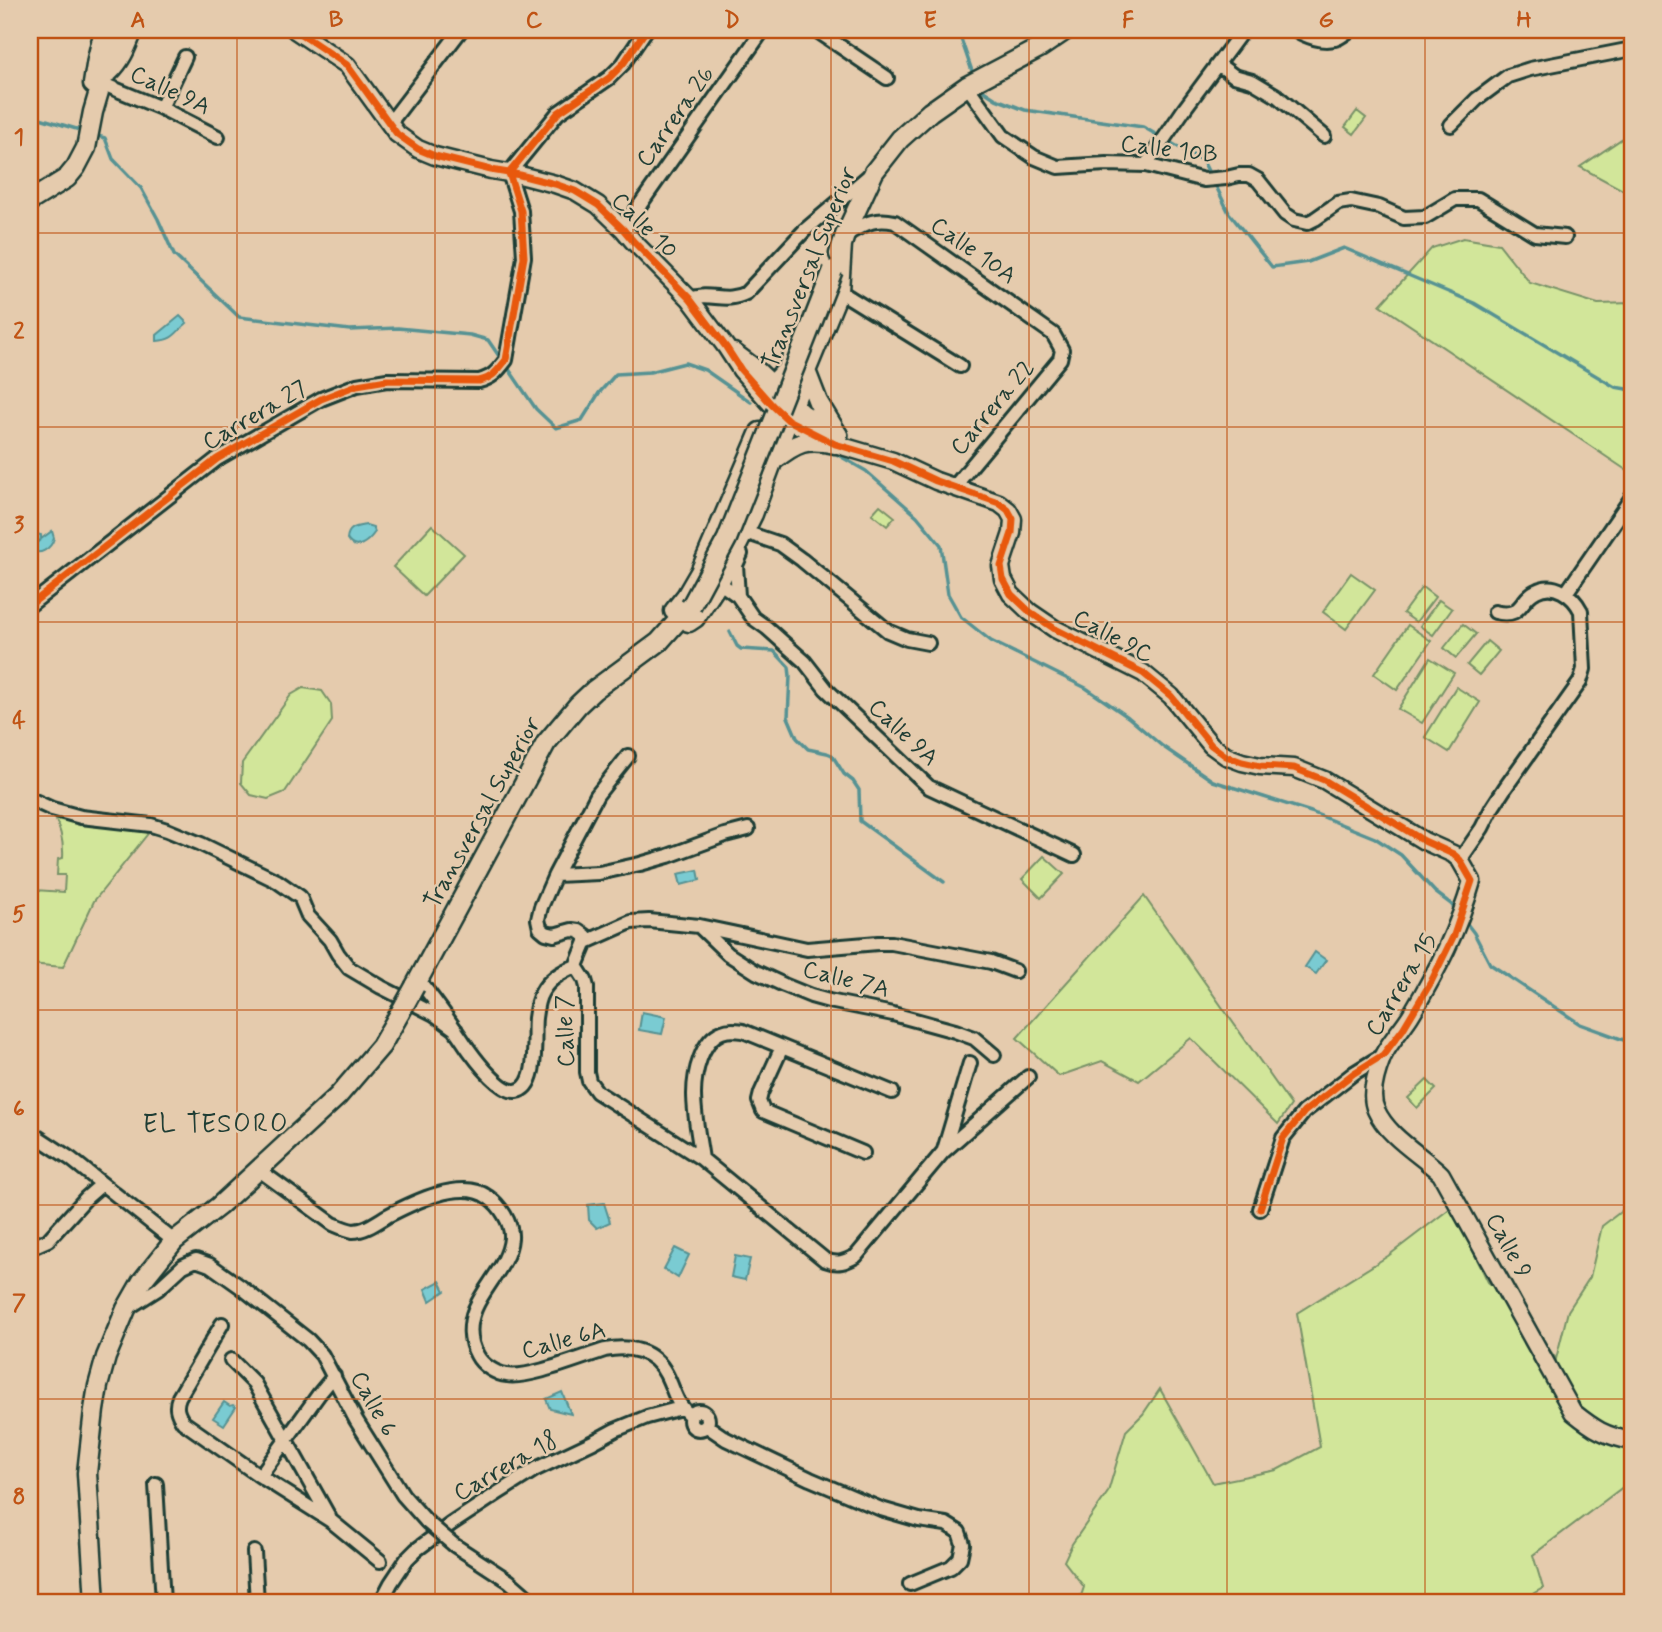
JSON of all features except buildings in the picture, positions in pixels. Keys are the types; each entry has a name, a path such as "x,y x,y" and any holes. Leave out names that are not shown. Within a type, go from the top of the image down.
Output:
{"main road":[{"path":"91,126 93,86 104,30"},
{"path":"30,201 67,178 86,148 117,30"},
{"path":"105,75 117,65 133,30"},
{"name":"Transversal Superior","path":"95,1602 87,1473 94,1410 106,1357 142,1281 174,1241 219,1206 338,1097 381,1046 547,743 564,720 594,690 659,642 691,606 727,539 830,270 874,172 900,139 930,112 973,83 1041,47 1066,30"},
{"path":"659,642 695,618 719,582 739,525 774,460 830,314 845,295 843,239"},
{"path":"774,460 796,444 837,439 806,372"},
{"path":"659,642 668,620 700,572 739,525 736,490 772,405"}],"street":[{"name":"Calle 10","path":"295,30 347,65 397,134 418,149 435,156 547,181 575,191 598,205 690,299 741,370 772,405 791,412 837,439 869,453 999,503 1008,510 1013,519 1012,533 1001,566 1003,579"},
{"path":"389,124 461,30"},
{"path":"509,173 558,113 609,78 623,64 646,30"},
{"name":"Carrera 26","path":"623,229 763,30"},
{"path":"816,30 887,78"},
{"path":"1146,165 1242,30"},
{"path":"1296,30 1307,36 1313,34 1337,39 1350,30"},
{"path":"1451,125 1477,99 1508,76 1530,69 1632,49"},
{"path":"161,108 185,57"},
{"path":"1218,64 1234,76 1252,81 1277,96 1324,136"},
{"name":"Calle 9A","path":"105,75 218,137"},
{"name":"Calle 10B","path":"973,83 1003,136 1034,157 1058,167 1146,165 1204,180 1249,175 1258,180 1285,214 1294,220 1307,223 1338,203 1352,201 1380,207 1404,218 1425,216 1455,199 1478,198 1535,234 1565,237"},
{"path":"690,299 701,295 736,298 746,293 804,230 874,172"},
{"name":"Carrera 27","path":"30,605 217,459 321,399 358,385 387,380 489,379 503,364 524,257 521,211 509,173"},
{"name":"Calle 10A","path":"843,239 869,223 882,219 895,222 1053,334 1062,354"},
{"path":"770,383 786,365 830,270"},
{"path":"845,295 960,366"},
{"name":"Calle 10","path":"726,347 754,367 770,383 791,412"},
{"name":"Carrera 22","path":"954,487 1062,354"},
{"path":"1566,593 1632,497"},
{"path":"737,596 739,525 780,544 888,631 907,639 928,643"},
{"name":"Calle 9A","path":"700,572 737,596 753,618 805,662 826,689 929,786 1074,855"},
{"name":"Calle 9C","path":"1003,579 1011,594 1030,612 1070,638 1127,663 1160,685 1211,745 1226,756 1259,766 1294,768 1324,780 1423,841 1461,860"},
{"path":"1461,860 1505,788 1580,682 1584,668 1581,611 1566,593 1546,588 1534,591 1521,607 1511,613 1495,612"},
{"path":"576,966 586,936 572,930 554,935 546,933 538,919 555,875 597,795 628,756"},
{"name":"Calle 7","path":"30,799 52,809 81,817 151,825 201,844 266,876 294,892 303,901 313,923 330,940 349,968 381,988 434,1014 456,1030"},
{"path":"555,875 598,873 640,864 748,829"},
{"name":"Carrera 15","path":"1260,1209 1283,1138 1304,1112 1354,1073 1383,1055 1403,1028 1430,982 1454,935 1472,881 1461,860"},
{"path":"586,942 632,922 649,920 699,926 807,948 892,943 991,962 1015,971"},
{"name":"Calle 7A","path":"699,926 728,954 756,972 791,989 829,1001 955,1031 974,1038 994,1055"},
{"name":"Calle 7","path":"417,983 445,1013 487,1073 510,1091 520,1090 532,1075 535,1018 541,993 556,977 576,966 587,987 586,1066 589,1081 597,1092 702,1159 825,1260 835,1264 856,1256 943,1152"},
{"path":"702,1159 694,1093 700,1059 708,1043 718,1034 732,1030 744,1031 892,1092"},
{"path":"782,1047 761,1093 759,1101 763,1111 863,1153"},
{"name":"Calle 9","path":"1383,1055 1373,1095 1375,1108 1383,1123 1393,1136 1441,1174 1573,1412 1596,1430 1632,1441"},
{"path":"943,1152 970,1063"},
{"path":"943,1152 1028,1077"},
{"path":"30,1132 71,1160 174,1241"},
{"name":"Calle 6A","path":"259,1170 345,1230 365,1228 420,1199 471,1190 488,1197 508,1221 512,1234 506,1254 472,1318 472,1347 479,1360 506,1376 525,1375 605,1350 630,1348 641,1351 660,1364 686,1412"},
{"path":"30,1248 48,1240 102,1184"},
{"name":"Calle 6","path":"126,1310 196,1260 241,1287 308,1339 321,1355 356,1420 402,1495 427,1522 454,1545 509,1581 533,1602"},
{"path":"151,1270 157,1280 167,1280"},
{"path":"222,1324 176,1405 183,1422 331,1521 380,1561"},
{"path":"231,1360 254,1383 331,1521"},
{"path":"260,1476 334,1376"},
{"path":"686,1412 704,1413 708,1416 707,1426 726,1439 810,1479 881,1509 919,1520 946,1524 959,1532 963,1544 960,1558 951,1567 910,1584"},
{"name":"Carrera 18","path":"381,1602 407,1559 416,1550 536,1469 647,1417 686,1412"},
{"path":"156,1484 163,1602"},
{"path":"254,1552 257,1602"}],"green space":[{"path":"1357,111 1366,118 1354,134 1345,127"},
{"path":"1632,132 1632,195 1580,167"},
{"path":"1463,238 1499,244 1530,283 1598,304 1632,303 1632,474 1380,305 1432,248"},
{"path":"880,505 895,517 887,526 872,514"},
{"path":"432,525 464,554 424,596 393,567"},
{"path":"1351,573 1375,590 1346,629 1323,612"},
{"path":"1422,587 1435,597 1416,622 1403,613"},
{"path":"1439,600 1452,609 1433,635 1420,626"},
{"path":"1463,624 1476,634 1456,658 1444,648"},
{"path":"1408,625 1431,641 1397,690 1374,674"},
{"path":"1487,641 1499,651 1479,675 1467,665"},
{"path":"1430,658 1454,673 1422,723 1398,709"},
{"path":"1456,687 1480,702 1449,752 1425,737"},
{"path":"303,688 322,691 331,704 332,721 285,792 268,799 251,795 241,783 242,763 291,695"},
{"path":"53,814 73,823 150,831 94,901 63,967 30,964 30,894 35,890 64,892 65,875 57,875 58,859 63,858 62,841"},
{"path":"1044,856 1064,874 1041,898 1022,879"},
{"path":"1144,896 1291,1105 1278,1124 1191,1038 1139,1081 1102,1061 1059,1076 1017,1038"},
{"path":"1427,1080 1436,1089 1417,1108 1408,1098"},
{"path":"1632,1203 1632,1480 1533,1555 1543,1588 1518,1602 1079,1602 1084,1587 1064,1561 1072,1544 1108,1492 1126,1431 1143,1414 1160,1389 1213,1483 1277,1470 1320,1447 1297,1313 1388,1256 1452,1207 1488,1282 1521,1308 1556,1359 1568,1311 1590,1277 1602,1226"}],"water":[{"path":"180,316 187,323 171,338 157,341 157,335"},
{"path":"366,525 373,527 375,532 372,536 358,546 350,543 347,539 351,530"},
{"path":"52,531 54,538 47,548 41,552 30,549 40,541 36,539 36,534 41,535 41,539"},
{"path":"698,870 700,880 681,885 678,874"},
{"path":"1315,952 1326,960 1316,974 1305,967"},
{"path":"642,1012 666,1017 662,1034 639,1030"},
{"path":"604,1203 610,1222 597,1228 589,1220 588,1205"},
{"path":"675,1248 689,1255 678,1278 664,1269"},
{"path":"735,1256 750,1259 745,1280 731,1277"},
{"path":"440,1281 445,1291 430,1301 425,1289"},
{"path":"562,1392 571,1414 550,1409 546,1399"},
{"path":"224,1402 236,1407 224,1425 213,1418"}],"waterway":[{"path":"958,30 973,74"},
{"path":"978,85 996,99 1025,110 1143,127 1203,161 1210,175"},
{"path":"30,115 83,131"},
{"path":"94,135 105,138 113,159 141,188 174,255 239,317 350,330 398,328 470,335 488,340 501,359"},
{"path":"1214,182 1229,213 1272,267 1308,262 1344,248 1474,303 1615,387 1632,390"},
{"path":"506,365 536,409 556,428 582,420 599,393 616,374 650,372 685,363 705,370 751,402"},
{"path":"833,452 866,471 917,516 941,545 948,594 961,617 991,641 1086,688 1213,781 1311,812 1375,838 1401,855 1457,912"},
{"path":"730,632 741,649 774,651 789,667 788,717 797,738 808,749 832,755 844,774 853,781 859,790 860,821 944,882"},
{"path":"1464,920 1490,964 1580,1024 1632,1043"}],"cycle path":[{"path":"295,30 347,65 397,134 418,149 435,156 555,184 575,191 598,205 690,299 741,370 788,420 835,444 893,461 936,481 999,503 1008,510 1013,519 1012,533 1001,566 1003,579 1011,594 1030,612 1055,629 1143,673 1171,696 1211,745 1226,756 1260,766 1294,768 1324,780 1460,860 1472,881 1454,935 1431,982 1403,1029 1383,1055 1354,1073 1304,1112 1283,1138 1260,1209"},
{"path":"30,605 217,459 321,399 357,385 387,380 479,381 495,373 506,360 524,257 521,211 509,173 558,113 609,78 623,64 646,30"}],"district":[{"name":"EL TESORO","path":"216,1125"}]}
